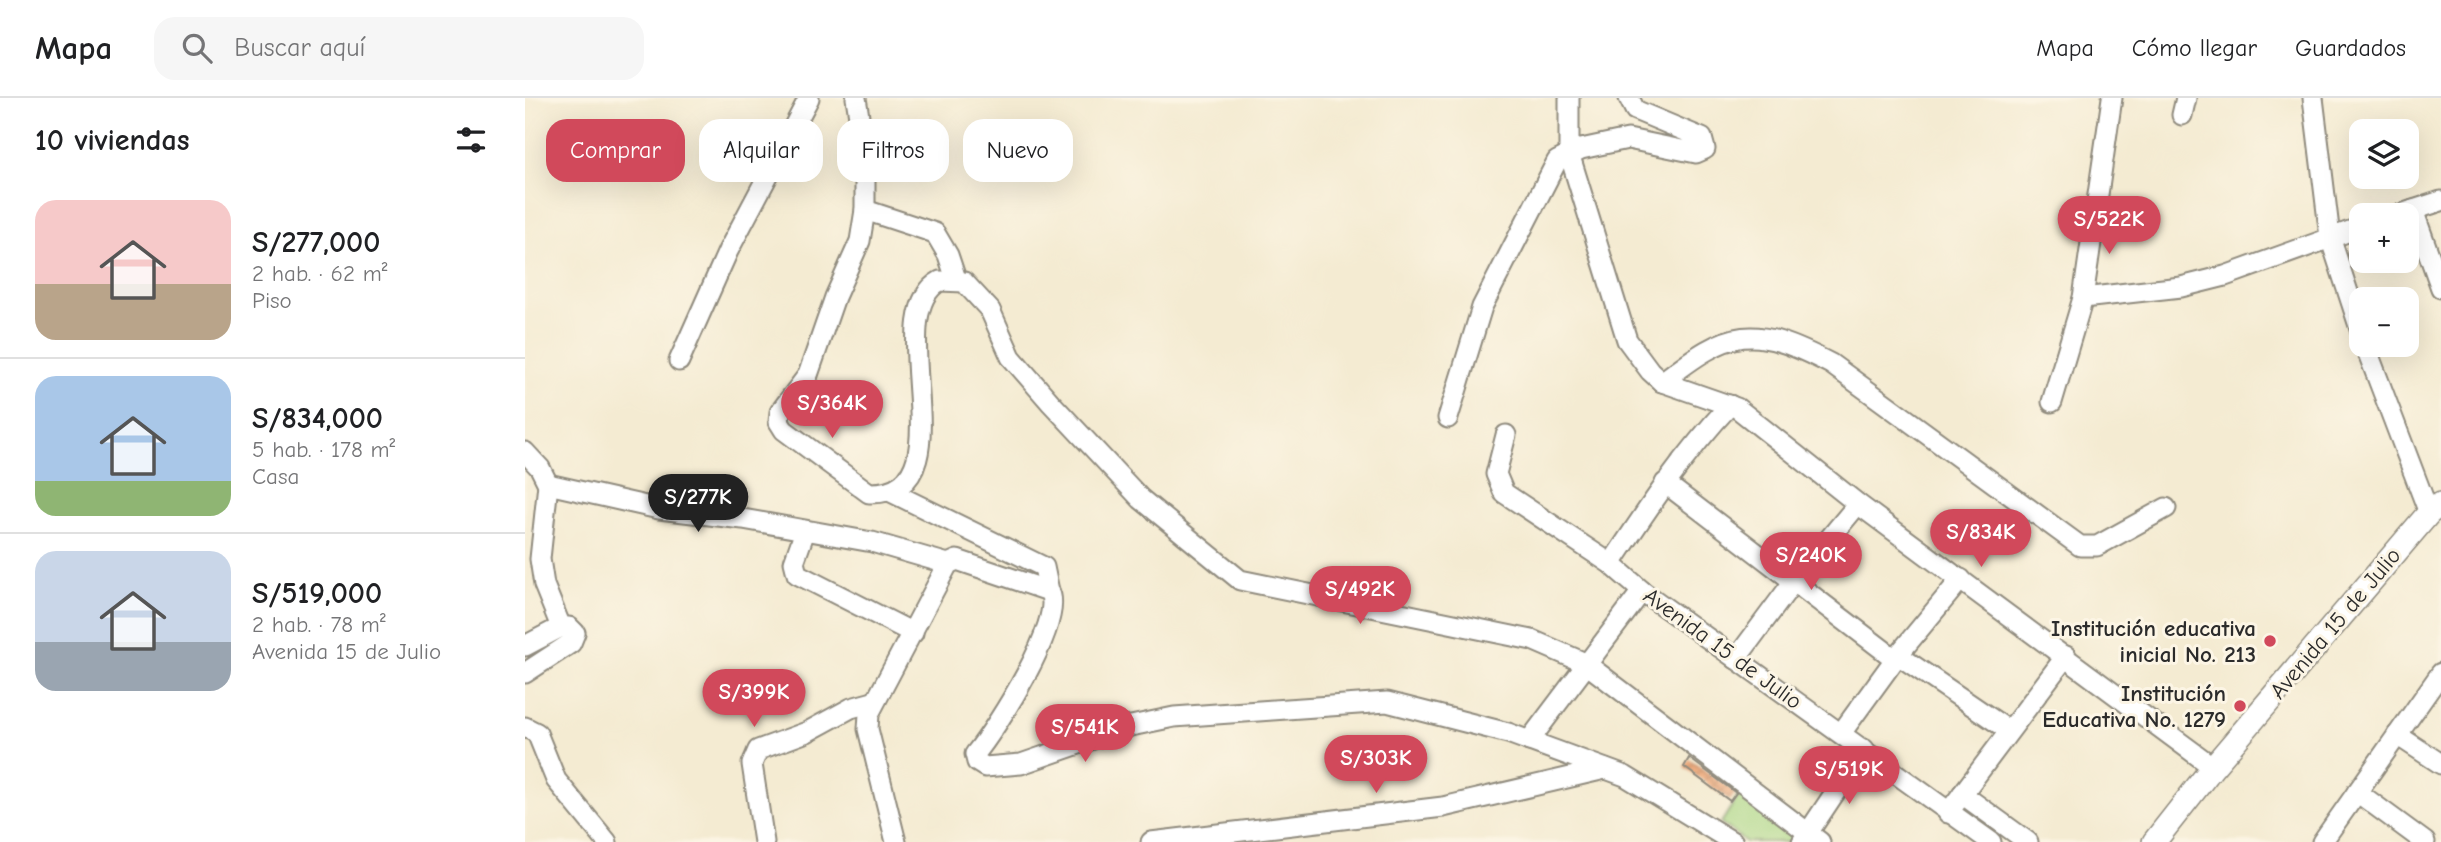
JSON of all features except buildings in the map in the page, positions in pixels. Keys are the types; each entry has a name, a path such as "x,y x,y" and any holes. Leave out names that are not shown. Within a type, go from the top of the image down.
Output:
{"street":[{"path":"679,361 728,251 809,98"},
{"path":"856,98 865,154 865,210 860,241 835,297 808,375 779,417 784,430 869,493 889,491 906,481 918,458 919,332 925,296 934,285 956,279 970,286 989,310 1011,357 1142,499 1240,580 1532,640 1585,663 1810,839 1864,748"},
{"path":"1569,98 1569,153 1627,340 1662,382 1730,405 2213,767"},
{"path":"1448,418 1482,307 1553,166 1569,153 1628,139 1696,153 1704,150 1702,138 1635,110 1629,98"},
{"path":"2052,402 2083,298 2112,98"},
{"path":"2313,98 2330,237 2349,295"},
{"path":"2419,208 2441,201"},
{"path":"865,210 935,233 948,255 956,279"},
{"path":"2083,298 2181,287 2225,276 2349,231"},
{"path":"2419,242 2441,288"},
{"path":"1662,382 1698,354 1722,342 1753,335 1766,337 1799,348 1831,364 2080,546 2097,546 2166,508"},
{"path":"2370,357 2435,509"},
{"path":"1611,564 1696,441 1730,405"},
{"name":"Avenida 15 de Julio","path":"1506,435 1496,474 1503,493 1611,564 1642,591 1842,732 1948,813 1991,842"},
{"path":"525,453 540,468 548,484 540,559 544,585 561,627"},
{"path":"1665,483 1896,657 2008,730"},
{"path":"548,484 659,509 743,519 872,542 948,564"},
{"path":"889,491 1044,567 1052,600 1048,625 1011,705 975,754 977,762 985,767 1021,764 1131,726 1174,717 1387,702 1529,741 1606,769 1644,785 1733,842"},
{"path":"1736,659 1794,581 1859,504"},
{"name":"Avenida 15 de Julio","path":"2154,842 2213,767 2435,509"},
{"path":"805,531 795,562 797,574 913,633"},
{"path":"896,842 868,729 873,702 913,633 948,564 957,560 964,561 1048,591"},
{"path":"1842,732 1896,657 1961,579"},
{"path":"1529,741 1585,663 1642,591"},
{"path":"525,646 561,627 572,628 574,640 525,673"},
{"path":"1948,813 2066,656"},
{"path":"2326,840 2397,735 2435,694 2441,673"},
{"path":"764,842 753,764 755,754 763,747 807,732 851,708 873,702"},
{"path":"525,727 537,733 556,780 607,842"},
{"path":"2397,735 2441,764"},
{"path":"1151,842 1443,807 1606,769"},
{"path":"2357,792 2425,842"},
{"path":"1962,794 2028,842"}],"green space":[{"path":"1741,791 1797,833 1791,842 1746,842 1721,823"}],"place":[{"name":"Institución educativa inicial No. 213","path":"2270,641"},
{"name":"Institución Educativa No. 1279","path":"2240,706"}]}
